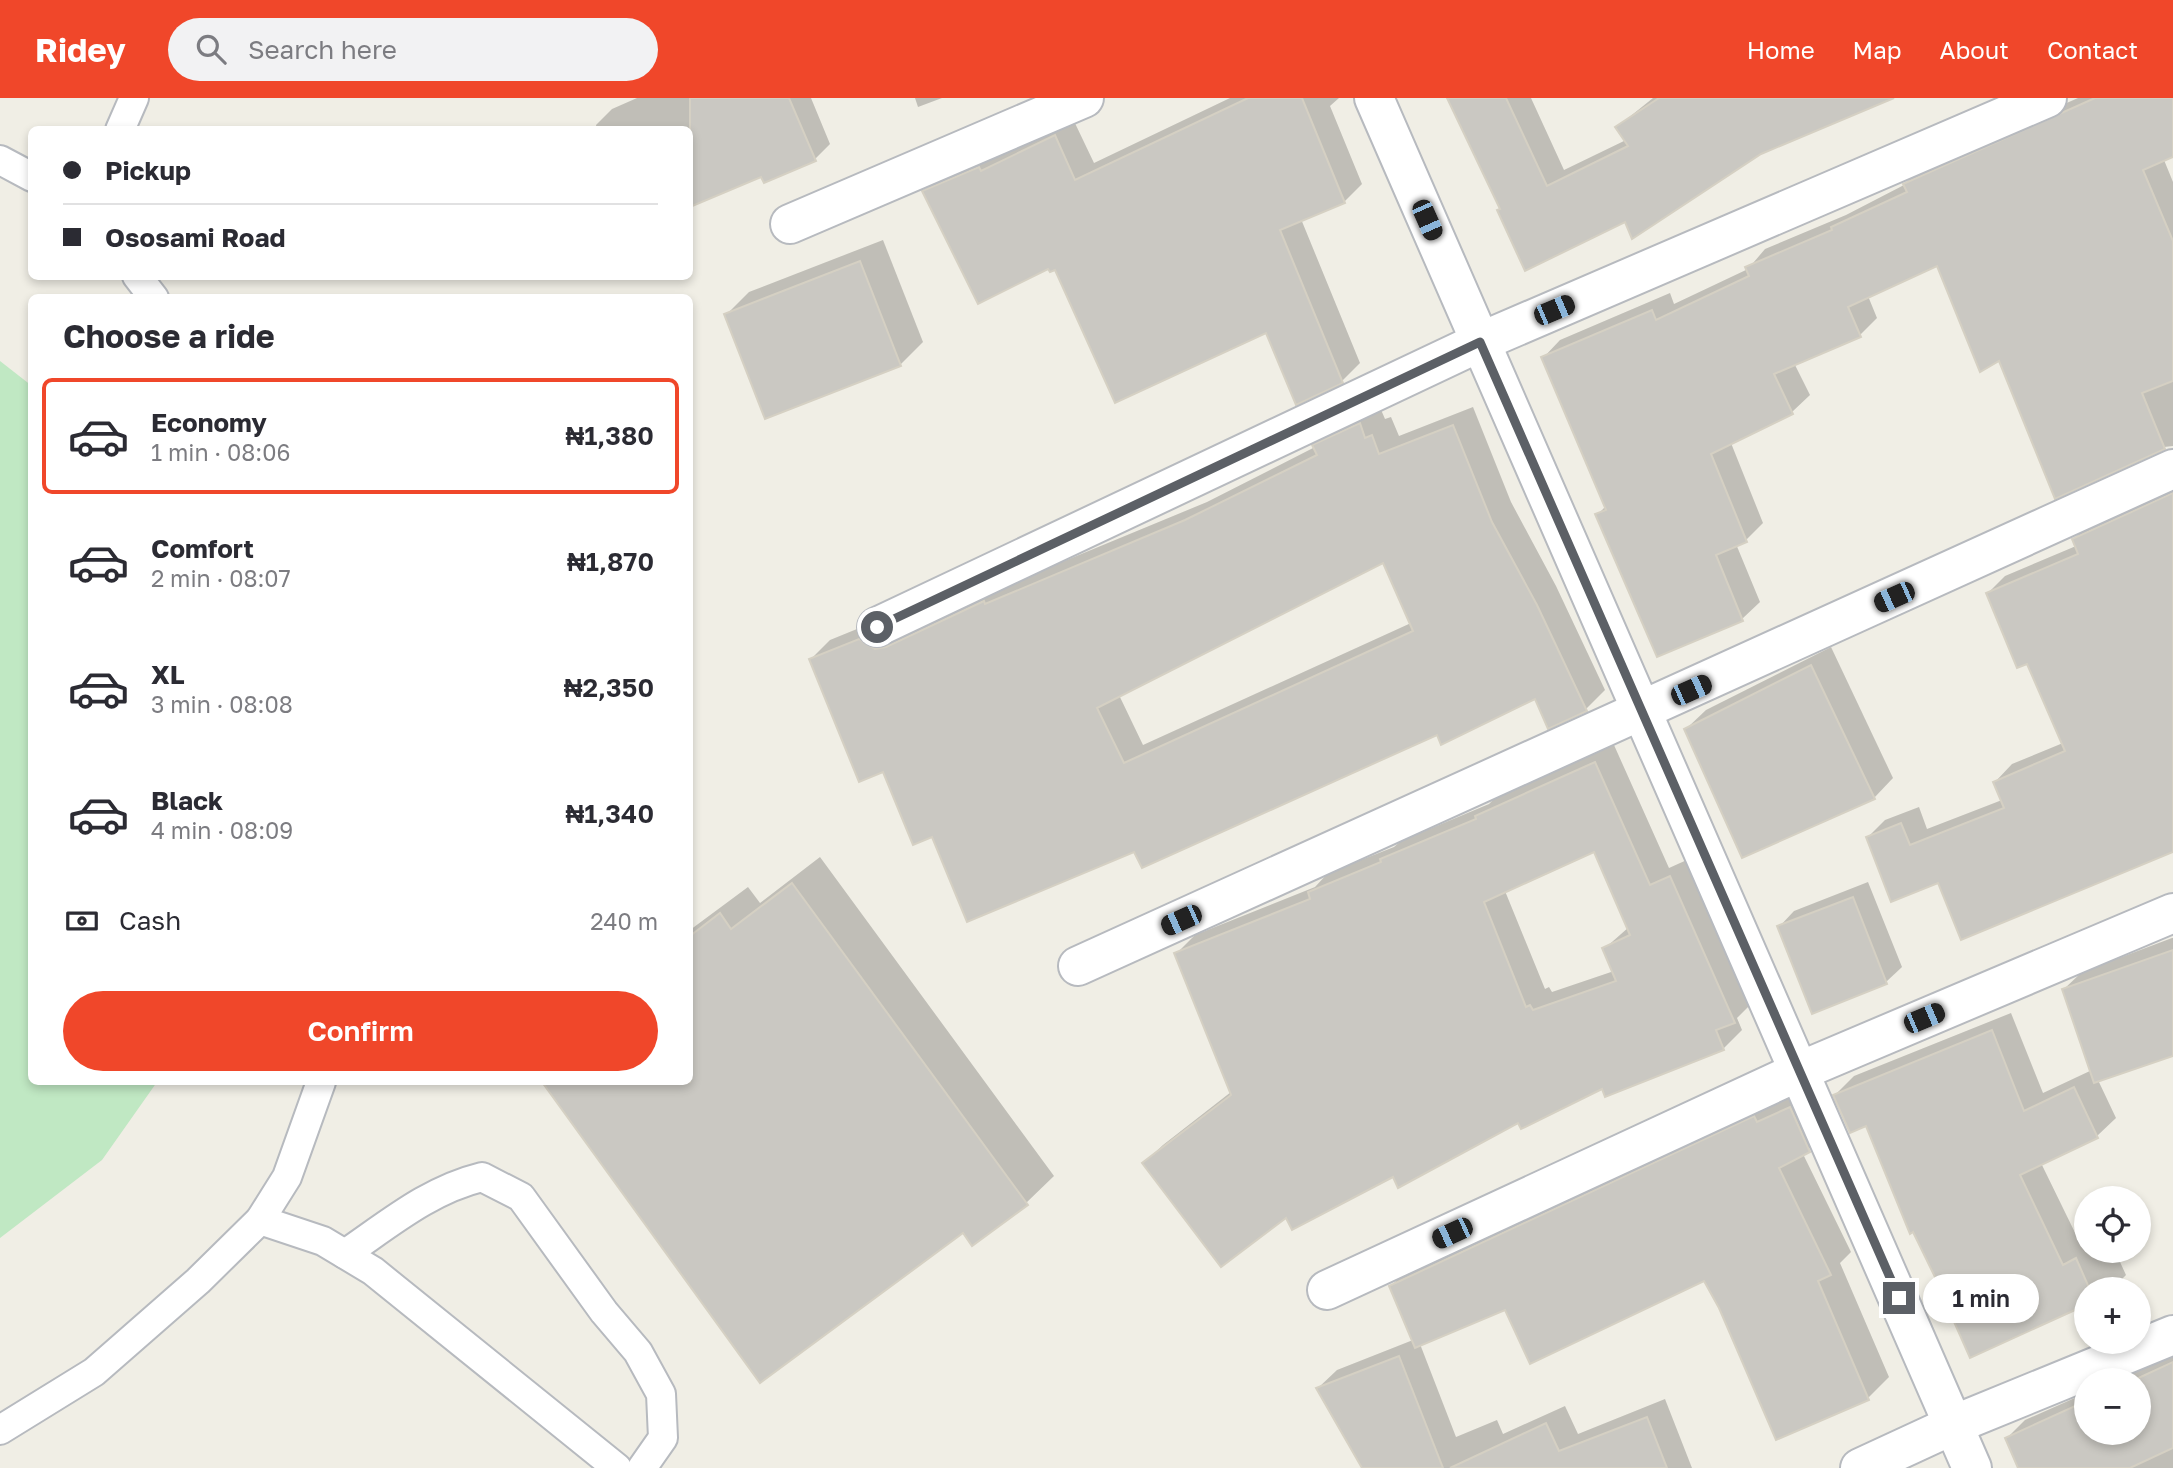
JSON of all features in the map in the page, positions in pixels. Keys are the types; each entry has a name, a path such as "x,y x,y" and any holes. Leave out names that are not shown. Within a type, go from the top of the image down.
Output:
{"street":[{"path":"790,224 1084,98"},
{"path":"1374,98 1640,713 1800,1071 1972,1468"},
{"path":"877,627 1480,342 2048,98"},
{"path":"1079,966 2173,470"},
{"path":"1327,1290 1800,1071 2173,913"},
{"path":"1860,1468 1953,1425 2173,1335"}],"lane":[{"path":"122,126 134,98"},
{"path":"0,160 28,175"},
{"path":"140,280 151,294"},
{"path":"0,1430 94,1372 198,1281 260,1220 287,1177 320,1085"},
{"path":"345,1254 416,1205 451,1185 482,1177 522,1197 604,1312 638,1352 661,1394 663,1438 642,1468"},
{"path":"260,1220 323,1241 373,1271 617,1468"}],"green space":[{"path":"0,361 28,383 28,1085 155,1085 102,1160 0,1238"}],"building":[{"path":"690,98 789,98 816,161 764,183 761,177 693,206 693,126 690,126"},
{"path":"1248,98 1302,98 1345,203 1280,230 1343,383 1296,405 1266,333 1115,403 1055,270 1050,272 1048,269 978,304 922,191 979,167 981,171 1055,135 1075,180"},
{"path":"1447,98 1506,98 1547,186 1628,146 1615,127 1659,98 1894,98 1761,154 1632,239 1625,222 1525,271 1497,210 1500,209"},
{"path":"2095,98 2173,98 2173,157 2143,170 2173,241 2173,381 2142,393 2165,449 2055,499 1999,361 1980,372 1937,266 1848,307 1861,337 1774,374 1793,414 1711,454 1747,542 1716,555 1743,621 1657,657 1595,514 1606,510 1541,357 1652,310 1656,320 1749,276 1745,267 1832,230 1831,227 1907,192 1903,184"},
{"path":"860,261 901,366 765,419 724,314"},
{"path":"1360,423 1365,438 1372,435 1379,454 1453,425 1492,522 1537,605 1587,711 1548,729 1535,699 1441,745 1437,735 1142,868 1134,852 967,922 932,837 913,845 883,772 859,782 809,659 859,639 875,649 886,647 984,601 985,604 1185,520 1317,455 1312,445","holes":["1383,563 1413,631 1124,763 1097,708"]},
{"path":"2173,493 2173,852 1961,940 1938,883 1891,902 1866,837 1901,823 1910,845 2004,808 1993,782 2065,751 2027,664 2017,668 1986,593 2078,554 2072,539"},
{"path":"1811,665 1875,799 1742,858 1684,729"},
{"path":"1595,762 1650,885 1670,876 1735,1023 1716,1030 1724,1050 1605,1097 1602,1089 1521,1129 1518,1123 1398,1188 1393,1177 1292,1230 1286,1218 1221,1267 1142,1163 1231,1095 1174,953 1310,899 1308,892 1476,819 1475,816","holes":["1594,852 1630,935 1602,948 1616,981 1533,1010 1530,1005 1526,1007 1484,902"]},
{"path":"792,883 1028,1205 972,1246 963,1233 760,1383 544,1085 693,1085 693,934 720,913 731,929"},
{"path":"1853,897 1887,984 1812,1014 1777,926"},
{"path":"2173,950 2173,1056 2094,1083 2062,989"},
{"path":"1992,1030 2024,1111 2074,1087 2098,1138 2020,1175 2063,1265 2074,1259 2084,1277 2074,1277 2074,1310 1970,1358 1951,1315 1953,1314 1913,1232 1910,1234 1866,1126 1850,1133 1833,1095"},
{"path":"1790,1107 1810,1152 1779,1168 1831,1275 1818,1281 1869,1400 1776,1440 1719,1308 1704,1281 1530,1364 1505,1310 1415,1348 1389,1286 1754,1116 1757,1122"},
{"path":"1399,1356 1443,1468 1362,1468 1316,1388"},
{"path":"2173,1362 2173,1448 2130,1468 2018,1468 2005,1438 2074,1406 2074,1445 2151,1445 2151,1372"},
{"path":"1647,1417 1667,1468 1450,1468 1546,1423 1559,1451"}],"route":[{"path":"877,627 1480,342 1640,713 1899,1298"}]}
